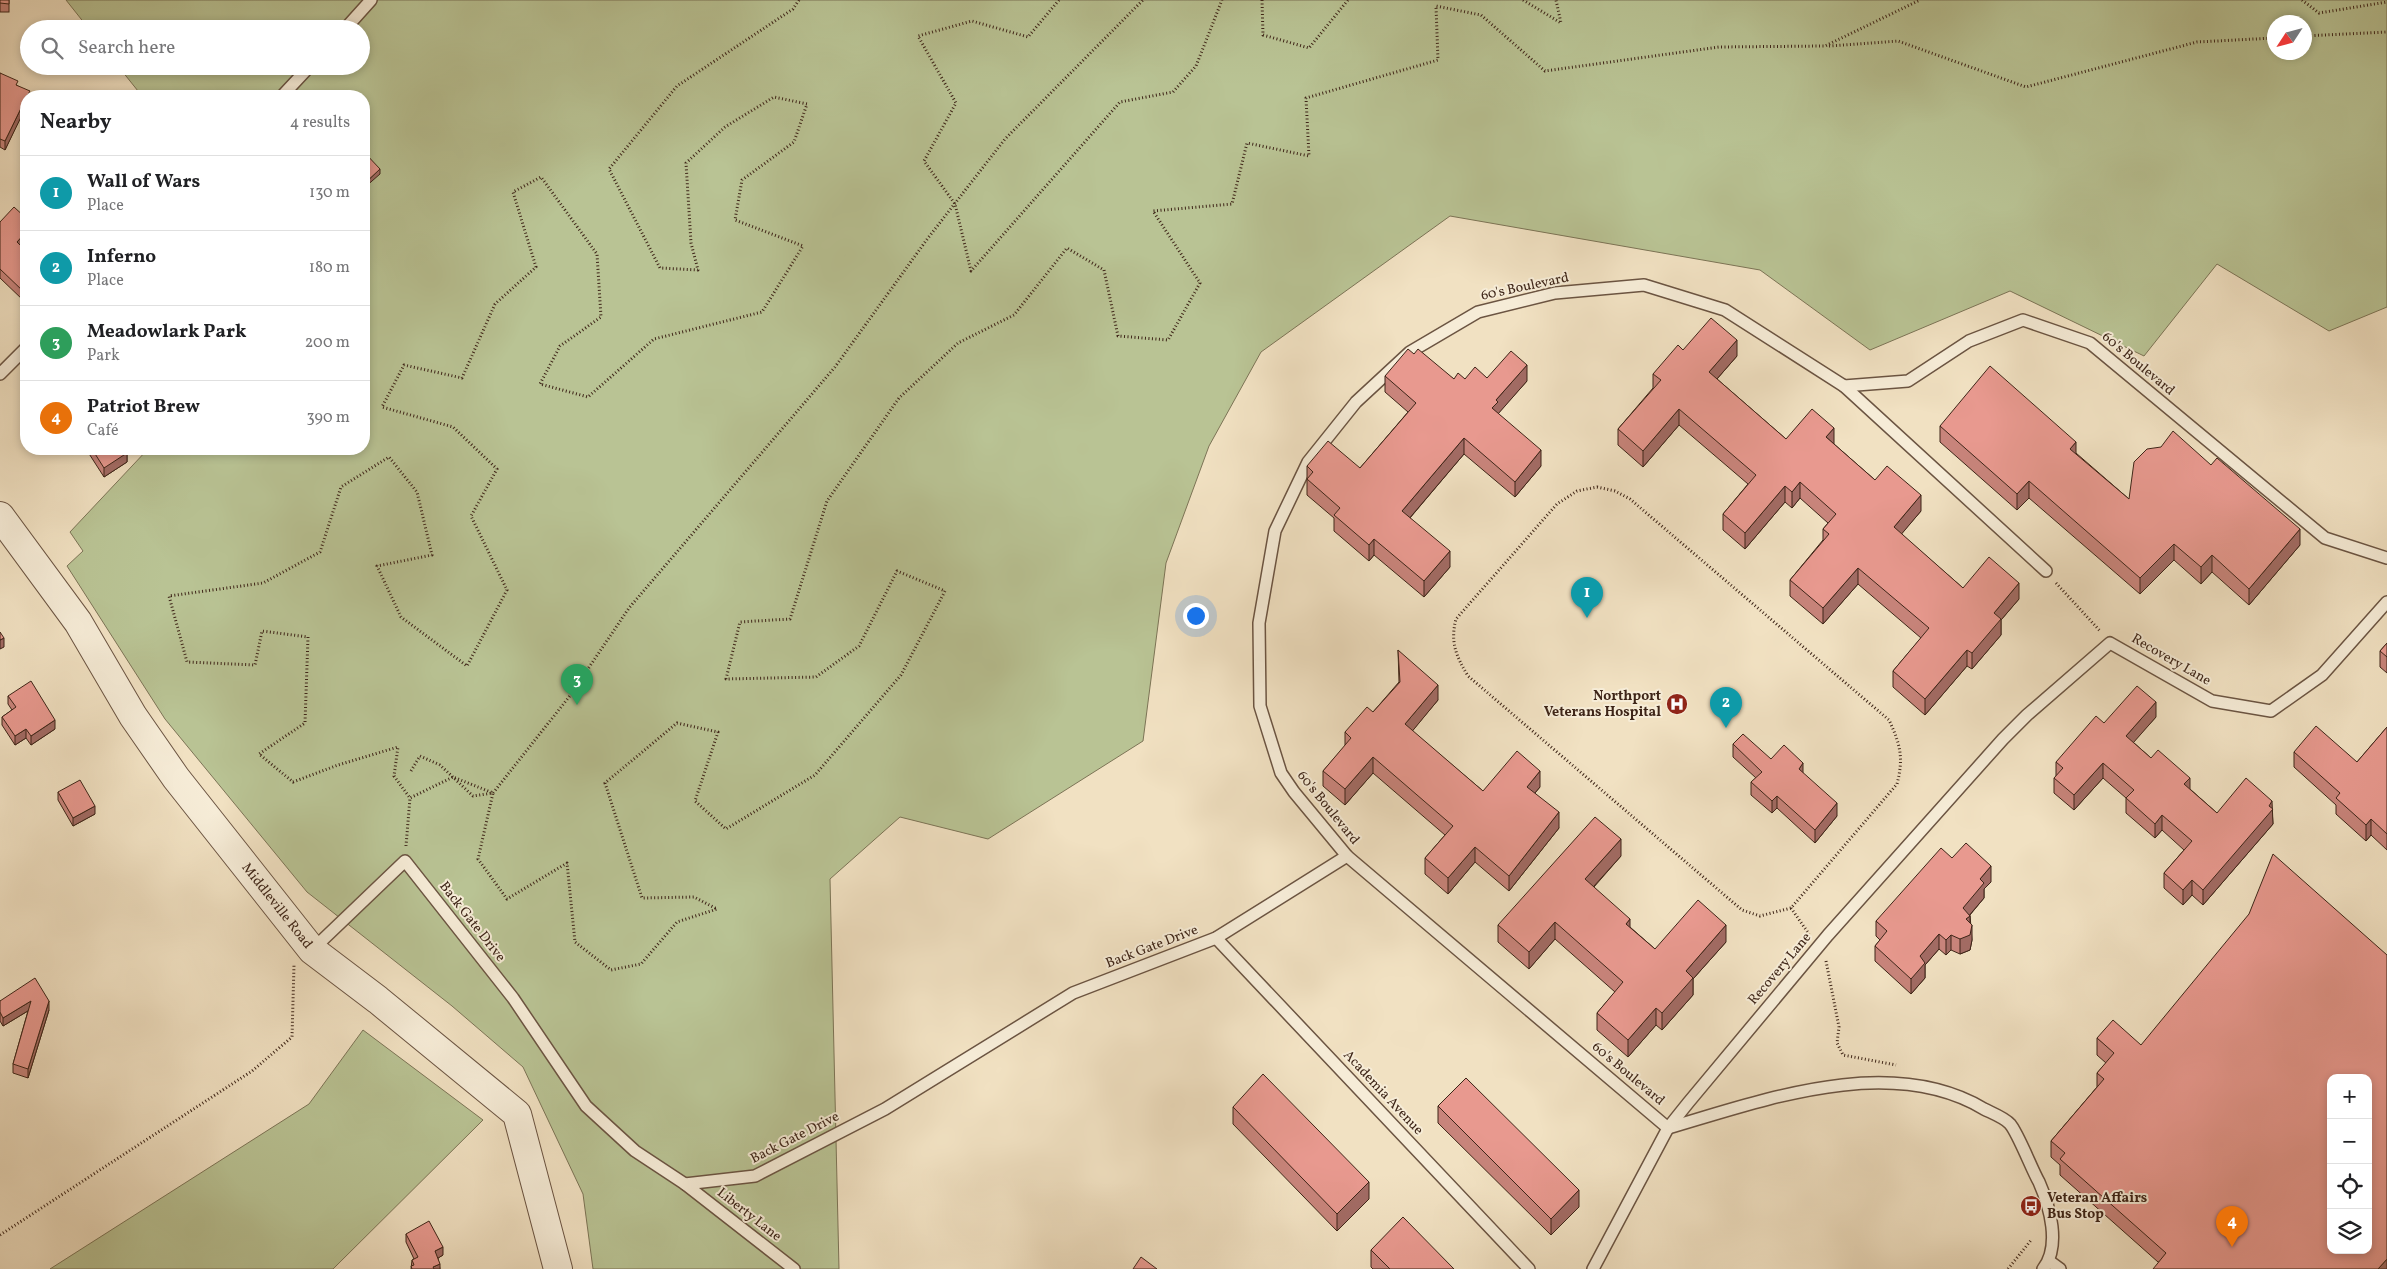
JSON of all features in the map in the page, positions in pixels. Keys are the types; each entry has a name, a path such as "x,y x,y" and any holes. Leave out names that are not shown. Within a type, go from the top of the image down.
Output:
{"street":[{"name":"Middleville Road","path":"0,516 78,622 133,716 171,770 312,950 378,1000 517,1114 558,1269"}],"lane":[{"path":"353,20 371,0"},
{"path":"288,90 302,75"},
{"name":"60's Boulevard","path":"1668,1128 1347,856 1294,792 1281,773 1260,706 1259,623 1275,531 1308,462 1356,402 1410,352 1478,312 1555,293 1644,286 1725,310 1844,386 1908,381 1969,341 2023,320 2090,343 2325,538 2387,558"},
{"path":"0,374 20,354"},
{"path":"1844,386 2046,571"},
{"name":"Recovery Lane","path":"1593,1269 1668,1128 1818,948 1996,746 2027,715 2063,686 2110,643 2212,701 2271,711 2322,675 2387,602"},
{"name":"Back Gate Drive","path":"405,861 513,998 586,1106 635,1151 685,1184 755,1176 885,1109 1074,993 1216,938 1347,856"},
{"path":"312,950 405,861"},
{"name":"Academia Avenue","path":"1216,938 1529,1269"},
{"path":"1668,1128 1776,1096 1864,1082 1926,1086 1954,1093 1972,1101 2010,1124 2044,1194 2053,1236 2046,1265 2060,1269"},
{"name":"Liberty Lane","path":"685,1184 794,1269"}],"path":[{"path":"405,861 410,798 394,776 398,747 338,765 293,782 259,754 305,723 308,637 262,631 255,665 187,662 169,596 263,583 320,552 341,487 389,457 417,492 432,555 377,566 401,617 467,666 507,590 471,516 497,469 453,427 382,408 404,366 462,378 495,304 536,267 513,192 541,177 597,254 601,317 560,346 540,384 588,397 654,339 762,312 803,246 735,220 742,180 794,142 807,104 774,97 725,127 686,163 691,243 698,270 660,268 609,169 677,86 793,9 799,0"},
{"path":"1059,0 1028,37 972,21 918,36 956,103 924,161 955,204 971,271 1120,102 1173,92 1196,66 1222,0"},
{"path":"1143,0 1005,139 835,367 628,608 569,697 493,793 478,859 507,899 567,863 575,942 611,970 641,964 677,922 717,909 694,897 642,898 606,783 677,723 718,732 695,802 726,829 814,775 902,675 945,591 897,571 859,646 816,677 726,679 740,622 790,619 827,501 899,398 958,343 1014,315 1067,248 1104,270 1118,336 1168,340 1200,282 1153,211 1232,204 1247,143 1309,156 1306,98 1438,60 1436,6 1481,15 1546,71 1719,47 1825,46 1898,41 2026,87 2197,42 2267,38"},
{"path":"1262,0 1263,35 1309,48 1348,0"},
{"path":"1523,0 1561,23 1556,0"},
{"path":"1825,46 1920,0"},
{"path":"2302,0 2319,13 2387,2"},
{"path":"2312,36 2387,32"},
{"path":"1597,487 1615,491 1630,499 1889,720 1899,742 1902,766 1897,784 1791,908 1760,916 1742,910 1468,676 1458,659 1452,634 1456,619 1557,504 1577,491 1597,487"},
{"path":"2046,571 2110,643"},
{"path":"411,771 420,756 440,765 474,796 493,793"},
{"path":"410,798 453,777 493,793"},
{"path":"1791,908 1826,961 1839,1027 1837,1043 1842,1055 1896,1065"},
{"path":"0,1235 252,1071 292,1037 294,961 312,950"},
{"path":"2008,1269 2032,1239"}],"green space":[{"path":"66,0 2387,0 2387,307 2329,331 2217,264 2144,356 2010,291 1870,350 1760,270 1450,216 1261,352 1209,446 1166,563 1143,741 988,839 900,817 830,879 839,1269 593,1269 583,1194 523,1067 452,1006 307,892 165,719 67,566 83,551 70,532 142,455 370,455 370,90 137,90 125,75 370,75 370,20 82,20"},
{"path":"363,1030 483,1120 333,1269 50,1269 309,1104"}],"building":[{"path":"0,0 9,0 9,4 0,3"},
{"path":"0,73 18,81 16,85 28,90 20,90 20,110 5,141 0,139"},
{"path":"370,158 380,169 370,178"},
{"path":"14,207 20,212 20,239 17,242 20,245 20,288 0,269 0,222"},
{"path":"1711,318 1737,340 1709,372 1786,439 1812,409 1834,428 1826,437 1875,480 1887,466 1921,495 1894,527 1963,588 1989,557 2019,583 1994,613 2001,619 1972,653 1967,650 1925,699 1893,671 1929,628 1858,568 1823,608 1790,580 1829,534 1823,529 1836,514 1800,482 1792,492 1785,486 1745,533 1723,514 1756,475 1679,409 1643,451 1618,429 1661,380 1653,374 1678,345 1683,350"},
{"path":"1408,349 1414,354 1418,349 1454,379 1458,373 1465,379 1475,367 1487,378 1511,351 1527,365 1496,400 1498,402 1492,408 1541,450 1515,482 1464,438 1402,511 1450,551 1424,581 1374,539 1369,545 1334,515 1340,508 1307,479 1313,472 1307,466 1328,441 1360,468 1416,403 1385,376"},
{"path":"1990,366 2076,442 2070,449 2129,499 2134,462 2147,449 2161,447 2173,431 2211,465 2217,458 2300,529 2249,589 2212,555 2201,567 2174,544 2140,578 2029,481 2017,494 1940,426"},
{"path":"96,455 124,455 104,468"},
{"path":"0,632 4,638 0,640"},
{"path":"2387,643 2387,657 2380,651"},
{"path":"1398,650 1438,685 1405,724 1483,791 1517,751 1540,771 1527,787 1559,812 1509,876 1475,847 1448,878 1425,858 1453,826 1373,757 1345,789 1323,771 1351,738 1345,732 1367,707 1373,712 1400,682"},
{"path":"31,681 55,720 31,736 26,729 15,736 2,717 16,707 8,696"},
{"path":"2137,686 2156,702 2126,736 2151,758 2158,750 2190,778 2184,784 2217,813 2246,778 2272,801 2269,806 2273,809 2203,890 2192,880 2183,890 2164,873 2192,841 2162,815 2155,824 2126,798 2134,790 2103,763 2074,795 2054,778 2063,768 2056,762 2096,716 2104,723"},
{"path":"2316,726 2357,762 2387,727 2387,834 2371,819 2366,825 2336,798 2340,793 2294,752"},
{"path":"1743,734 1771,759 1784,745 1803,763 1799,769 1837,803 1815,830 1777,796 1772,801 1751,782 1762,772 1733,744"},
{"path":"80,780 95,806 73,818 58,792"},
{"path":"1595,817 1621,839 1585,879 1630,919 1626,924 1655,949 1698,900 1726,925 1686,971 1693,978 1662,1013 1656,1008 1628,1040 1597,1013 1623,982 1555,922 1529,952 1498,925"},
{"path":"1966,843 1991,866 1980,879 1984,883 1963,908 1970,916 1966,919 1972,925 1970,935 1960,939 1951,935 1946,940 1939,934 1920,956 1925,963 1911,979 1875,946 1887,931 1876,921 1941,848 1952,858"},
{"path":"2273,854 2387,955 2387,1259 2378,1269 2153,1269 2166,1253 2060,1159 2065,1153 2051,1141 2104,1079 2097,1073 2114,1053 2097,1038 2113,1020 2141,1045 2249,914"},
{"path":"35,978 49,1001 28,1069 13,1064 31,1001 3,1018 0,1012 0,1001"},
{"path":"1263,1074 1369,1182 1337,1214 1233,1107"},
{"path":"1466,1078 1579,1190 1551,1219 1438,1106"},
{"path":"1403,1217 1454,1269 1390,1269 1371,1250"},
{"path":"429,1221 443,1247 435,1251 440,1264 433,1267 434,1269 412,1269 411,1266 414,1265 412,1260 418,1257 406,1234"},
{"path":"1141,1257 1157,1269 1133,1269"}],"place":[{"name":"Wall of Wars","path":"1587,618"},
{"name":"Northport Veterans Hospital","path":"1677,704"},
{"name":"Meadowlark Park","path":"577,705"},
{"name":"Inferno","path":"1726,728"},
{"name":"Veteran Affairs Bus Stop","path":"2031,1206"},
{"name":"Patriot Brew","path":"2232,1247"}]}
